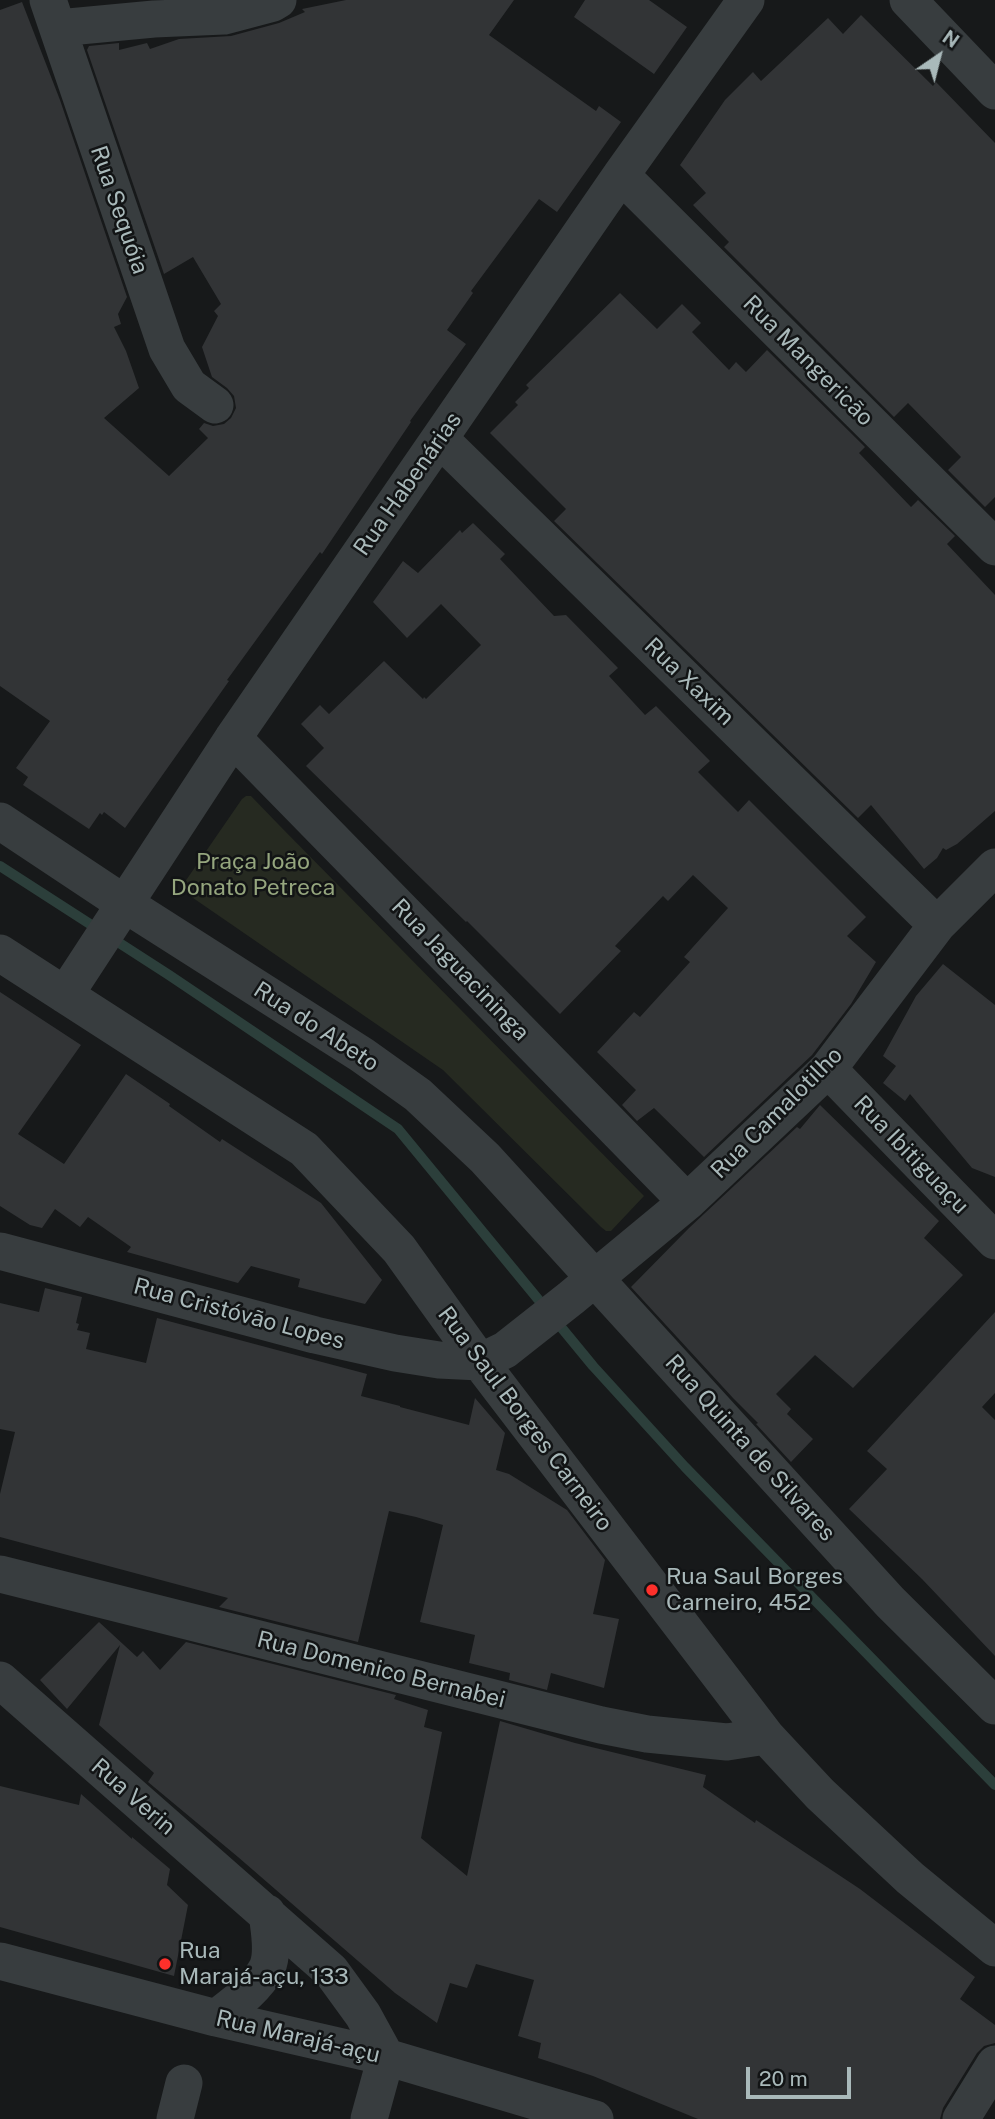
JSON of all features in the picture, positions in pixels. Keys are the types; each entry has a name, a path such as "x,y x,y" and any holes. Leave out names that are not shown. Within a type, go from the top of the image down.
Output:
{"street":[{"path":"53,14 154,19 224,16 278,0"},
{"name":"Rua Habenárias","path":"72,985 233,738 621,175 746,0"},
{"path":"908,0 995,92"},
{"name":"Rua Sequóia","path":"53,14 167,349 189,386 215,405"},
{"name":"Rua Mangericão","path":"621,175 995,547"},
{"name":"Rua Xaxim","path":"440,439 937,925"},
{"name":"Rua Jaguacininga","path":"233,738 687,1202"},
{"name":"Rua do Abeto","path":"0,821 120,912 362,1055 418,1095 485,1158 583,1288"},
{"name":"Rua Camalotilho","path":"493,1356 583,1288 687,1202 828,1069 937,925 995,867"},
{"name":"Rua Saul Borges Carneiro","path":"0,953 72,985 304,1149 399,1249 493,1356 766,1736 820,1794 910,1878 995,1948"},
{"name":"Rua Ibitiguaçu","path":"828,1069 995,1241"},
{"name":"Rua Cristóvão Lopes","path":"0,1251 315,1335 395,1353 439,1360 493,1356"},
{"name":"Rua Quinta de Silvares","path":"583,1288 995,1706"},
{"name":"Rua Domenico Bernabei","path":"5,1578 601,1725 647,1734 727,1742 766,1736"},
{"name":"Rua Verin","path":"0,1680 331,1971 363,2015 386,2057"},
{"path":"216,2018 253,1987 268,1966 271,1938 267,1913"},
{"name":"Rua Marajá-açu","path":"0,1961 216,2018 386,2057 595,2119"},
{"path":"369,2119 386,2057"},
{"path":"961,2119 995,2064"},
{"path":"175,2119 184,2083"}],"green space":[{"name":"Praça João Donato Petreca","path":"246,796 251,796 644,1196 611,1231 601,1227 443,1070 180,889"}],"building":[{"path":"346,0 514,0 489,35 596,111 599,106 621,122 557,212 539,199 471,291 473,293 447,330 466,344 410,421 322,554 320,552 227,680 229,681 125,828 104,812 102,815 100,813 89,829 23,785 28,777 16,768 50,721 0,686 0,10 22,2 60,100 127,297 118,314 121,324 114,327 139,388 104,418 169,476 208,438 199,429 204,423 213,426 224,424 236,408 234,396 212,377 202,347 218,316 214,311 221,304 193,257 164,274 87,50 89,46 119,43 119,50 147,43 150,49 179,39 231,36 279,23 305,12 302,9"},
{"path":"585,0 649,0 687,27 654,74 574,17"},
{"path":"861,15 933,86 936,82 995,143 995,497 985,507 948,470 961,457 908,403 894,417 724,247 729,242 693,205 706,193 680,165 725,100 753,72 761,81 828,18 843,34"},
{"path":"620,293 657,329 682,304 701,323 692,332 729,370 736,362 746,372 767,350 865,447 859,453 911,507 918,500 955,536 947,544 995,595 995,811 957,844 946,850 943,848 937,858 924,869 871,805 858,818 554,521 566,509 490,433 518,405 515,402 529,388 526,385"},
{"path":"473,523 505,554 500,559 554,616 566,615 618,668 609,676 645,715 656,706 710,761 698,772 738,812 749,800 866,917 847,936 876,962 851,1004 812,1055 704,1157 654,1108 637,1121 622,1105 636,1090 597,1052 634,1012 640,1017 690,962 684,957 728,908 693,875 668,901 663,896 615,946 621,951 560,1014 306,766 324,748 301,724 320,705 329,714 384,661 426,699 481,645 441,604 407,638 373,602 403,561 418,573 460,530 462,533"},
{"path":"943,964 995,1005 995,1177 972,1168 910,1094 905,1101 883,1083 896,1066 883,1056 916,996"},
{"path":"0,992 81,1045 18,1134 64,1164 126,1074 220,1142 222,1139 321,1203 382,1280 365,1304 298,1287 300,1279 251,1266 238,1283 127,1252 131,1247 88,1217 80,1227 55,1209 42,1228 30,1225 0,1206"},
{"path":"820,1105 939,1221 924,1238 963,1275 853,1388 815,1355 776,1394 791,1409 787,1414 813,1439 791,1462 631,1287 689,1228 797,1127 800,1129"},
{"path":"45,1288 82,1297 76,1323 79,1324 77,1330 90,1333 86,1349 146,1363 157,1318 367,1374 361,1396 469,1425 475,1398 505,1433 496,1470 509,1474 567,1510 605,1560 593,1614 619,1619 604,1688 551,1673 547,1690 509,1680 510,1673 469,1663 475,1635 420,1622 443,1525 416,1517 389,1511 358,1642 219,1607 228,1598 0,1537 0,1494 15,1432 0,1429 0,1303 39,1312"},
{"path":"995,1312 995,1393 982,1407 995,1420 995,1656 922,1579 849,1509 887,1469 867,1451"},
{"path":"99,1622 137,1657 143,1651 160,1670 186,1642 396,1695 394,1699 428,1710 424,1727 442,1732 421,1838 467,1876 500,1721 575,1743 706,1775 703,1787 860,1889 975,1977 960,1999 995,2025 995,2043 984,2046 977,2053 943,2108 940,2119 698,2119 593,2076 538,2058 541,2043 518,2036 534,1980 476,1964 467,1988 450,1983 437,2023 395,1993 148,1782 154,1773 99,1725 120,1645 67,1709 40,1680"},
{"path":"0,1786 79,1805 81,1794 170,1869 167,1885 188,1905 174,1976 0,1927"}],"waterway":[{"path":"0,866 169,975 398,1129 593,1366 685,1467 995,1785"}],"place":[{"name":"Rua Saul Borges Carneiro, 452","path":"652,1590"},
{"name":"Rua Marajá-açu, 133","path":"165,1964"}]}
